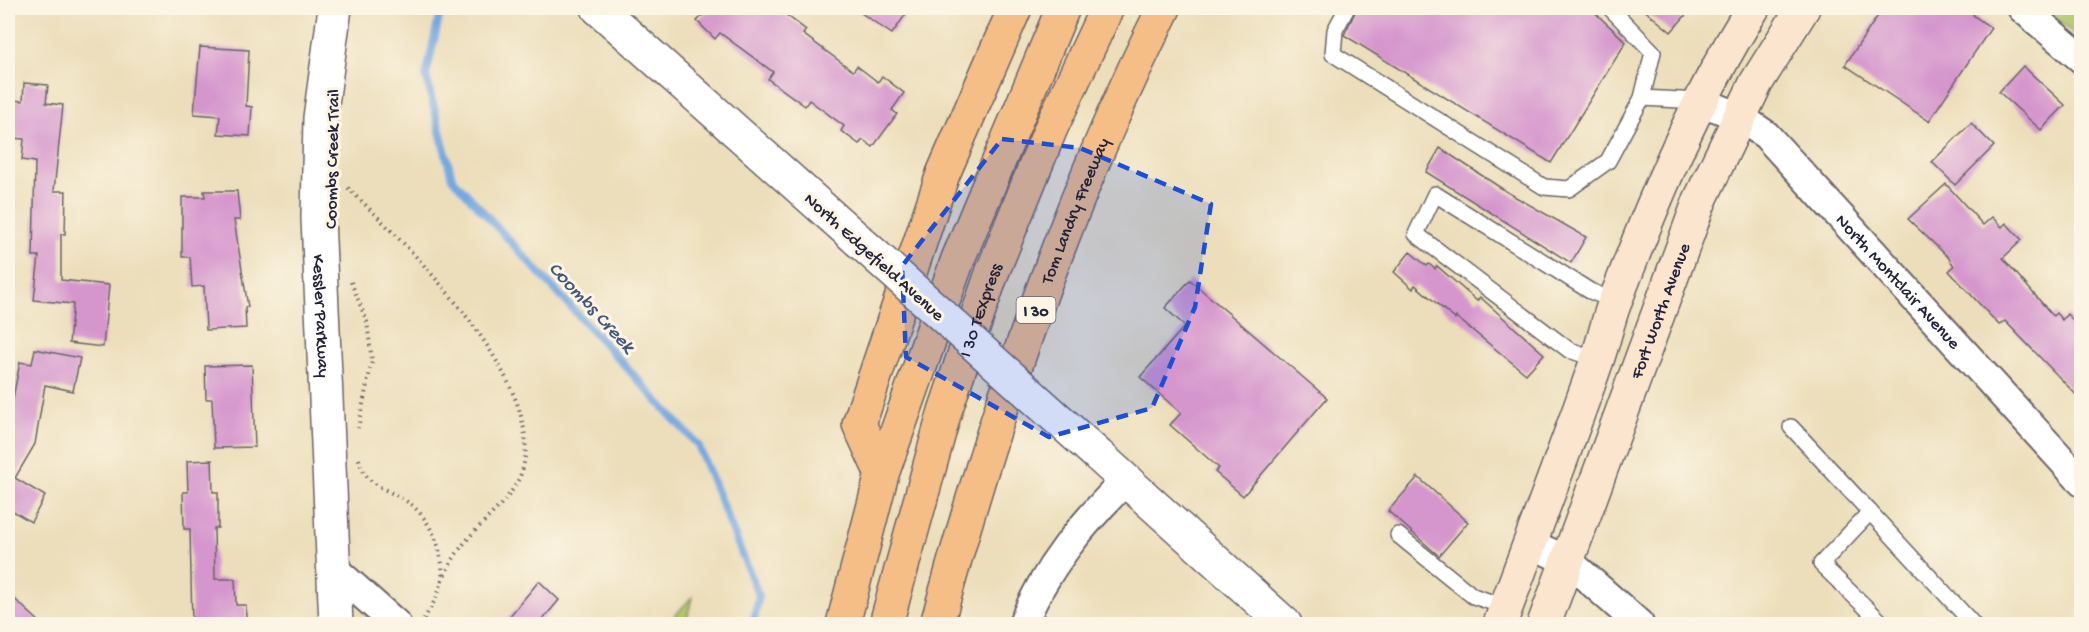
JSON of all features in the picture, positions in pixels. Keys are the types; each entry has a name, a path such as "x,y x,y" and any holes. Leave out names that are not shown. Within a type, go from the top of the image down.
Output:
{"highway":[{"path":"882,474 859,424 943,174 1015,8"},
{"path":"843,624 882,474 958,259 1063,8"},
{"name":"I 30 TEXpress","path":"886,624 945,411 992,273 1051,128 1107,8"},
{"name":"Tom Landry Freeway","path":"937,624 960,539 1043,288 1093,163 1164,8"}],"main road":[{"path":"1503,616 1597,358 1615,301 1653,205 1700,101 1729,46 1753,8"},
{"name":"Fort Worth Avenue","path":"1544,624 1700,200 1756,83 1803,8"},
{"path":"1615,301 1656,316"}],"street":[{"name":"Kessler Parkway","path":"335,8 320,118 318,218 336,624"},
{"path":"2022,8 2082,58"},
{"name":"North Edgefield Avenue","path":"605,10 1285,624"},
{"name":"North Montclair Avenue","path":"1700,101 1740,117 1766,135 1830,202 2082,482"},
{"path":"1023,624 1053,566 1092,514 1125,481"},
{"path":"1529,543 1568,561 1639,624"},
{"path":"334,569 396,624"}],"lane":[{"path":"1347,8 1335,30 1333,54 1544,187 1569,189 1608,160 1642,98 1653,52 1610,8"},
{"path":"1642,98 1700,101"},
{"path":"1597,358 1569,350 1416,234 1436,194 1590,291 1615,301"},
{"path":"1791,427 1973,624"},
{"path":"1870,512 1821,564 1873,621"},
{"path":"1398,535 1473,596 1503,616"}],"path":[{"name":"Coombs Creek Trail","path":"343,194 343,183 402,241 451,298 502,370 517,399 525,425 527,448 517,484 466,540 442,581"},
{"path":"349,277 367,322 372,351 369,377 356,437"},
{"path":"357,450 360,463 369,481 407,501 429,528 438,548 442,581 434,602 421,624"}],"highlighted area":[{"path":"1002,139 1080,148 1211,204 1195,307 1152,408 1049,437 906,357 902,266"}],"green space":[{"path":"2045,8 2081,8 2081,41"},
{"path":"692,597 686,624 667,624"}],"building":[{"path":"710,8 777,8 806,30 803,34 853,71 857,66 878,82 882,76 904,93 892,110 897,114 873,147 863,140 859,144 841,131 844,126 809,100 805,106 768,79 773,72 720,33 715,39 697,21"},
{"path":"854,8 910,8 892,34"},
{"path":"1357,8 1590,8 1626,42 1551,163 1344,35"},
{"path":"1642,8 1692,8 1671,32"},
{"path":"1883,8 1978,8 1973,15 1991,28 1929,121 1845,65"},
{"path":"200,47 249,50 246,106 252,107 250,136 218,134 220,116 194,114"},
{"path":"2023,66 2065,105 2041,130 1999,92"},
{"path":"24,83 48,85 46,103 63,105 54,191 66,191 65,234 61,234 61,280 109,285 103,347 69,343 73,304 34,300 39,256 33,256 35,162 22,160 24,139 10,138 14,100 23,101"},
{"path":"1971,123 1994,146 1955,185 1932,162"},
{"path":"1440,148 1507,192 1586,237 1571,263 1426,172"},
{"path":"1946,184 1983,225 1992,217 2002,227 2006,223 2022,240 2003,258 2053,316 2056,313 2062,320 2067,314 2082,329 2082,401 2005,321 1999,325 1949,271 1954,266 1948,257 1908,219"},
{"path":"204,191 237,191 240,220 234,220 248,307 245,307 246,328 206,330 204,286 192,287 190,257 182,257 182,197 205,197"},
{"path":"1410,252 1427,266 1429,264 1435,269 1437,266 1477,301 1480,297 1544,354 1526,374 1415,285 1413,289 1394,272"},
{"path":"1190,280 1327,398 1243,496 1215,472 1219,468 1170,425 1181,413 1140,377 1185,326 1165,308"},
{"path":"35,349 80,358 73,391 45,385 35,444 15,478 45,496 31,522 8,508 8,424 20,362 32,364"},
{"path":"252,365 255,447 214,448 212,399 206,399 205,366"},
{"path":"212,460 213,492 218,492 218,528 214,528 215,579 235,579 236,605 246,605 246,624 192,624 190,529 184,529 183,492 188,492 187,461"},
{"path":"1418,477 1468,522 1439,556 1388,511"},
{"path":"539,581 559,600 539,624 503,624"},
{"path":"8,593 42,624 8,624"}],"waterway":[{"name":"Coombs Creek","path":"441,8 426,76 452,178 698,445 759,596 753,624"}]}
